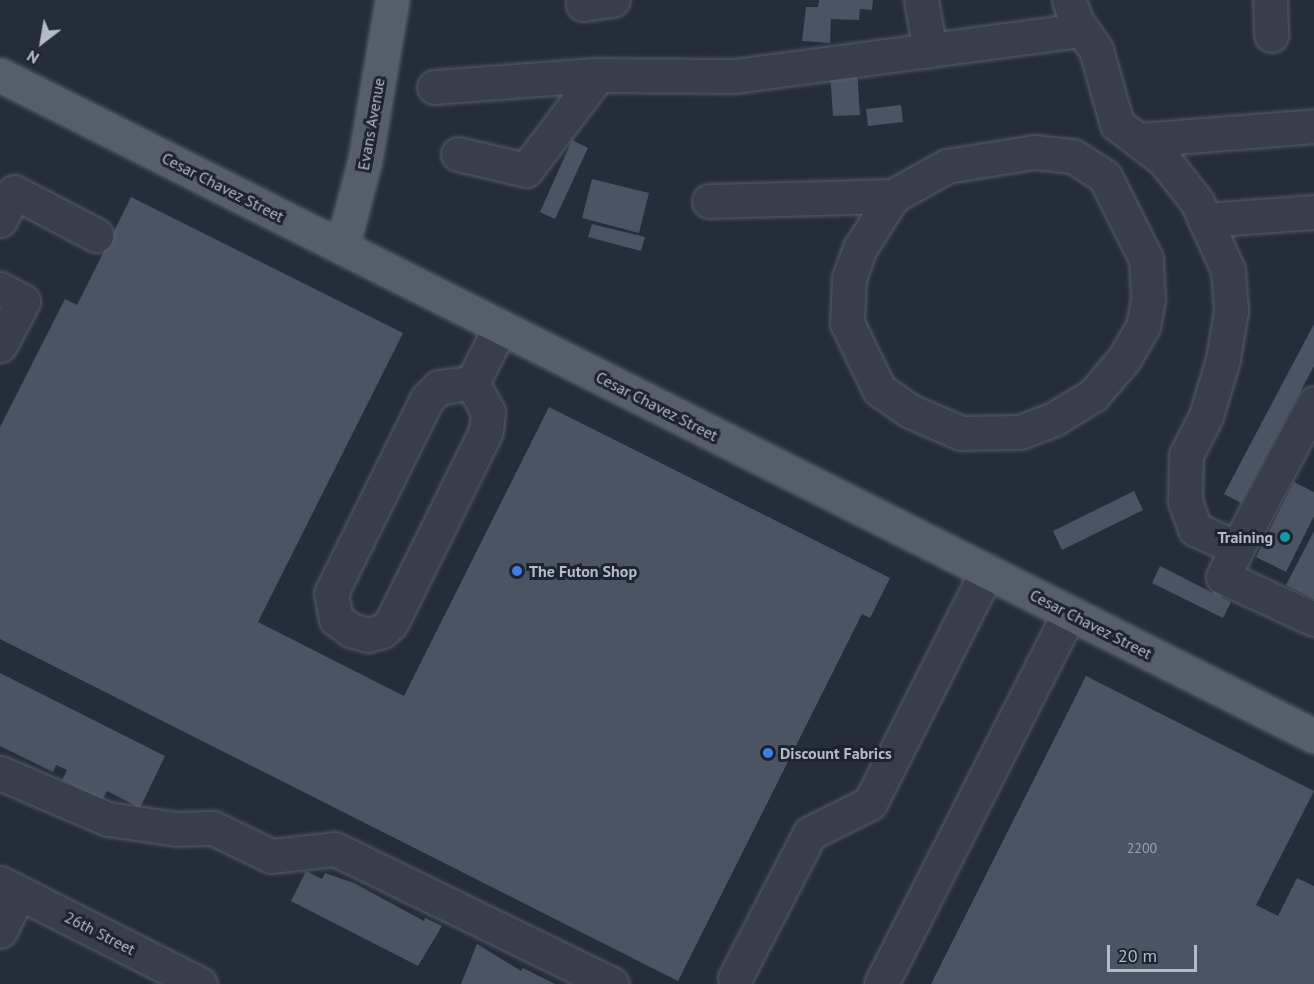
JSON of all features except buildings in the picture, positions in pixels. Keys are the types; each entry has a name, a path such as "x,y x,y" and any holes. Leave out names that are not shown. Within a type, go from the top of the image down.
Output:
{"main road":[{"name":"Evans Avenue","path":"342,247 365,160 391,11"},
{"name":"Cesar Chavez Street","path":"0,75 1314,736"}],"street":[{"path":"583,0 583,4 613,0"},
{"path":"921,0 930,50"},
{"path":"1069,0 1082,30 1096,50 1128,132 1164,160 1197,202 1228,270 1231,310 1223,359 1206,416 1186,455 1185,501 1195,529 1237,548"},
{"path":"1270,0 1271,35"},
{"path":"434,87 598,75 735,76 1082,30"},
{"path":"458,154 526,170 598,75"},
{"path":"1128,132 1314,126"},
{"path":"1105,177 1128,132"},
{"path":"1034,152 1073,156 1105,177 1146,259 1148,298 1143,326 1124,359 1093,395 1054,420 1020,432 961,433 910,411 879,389 847,323 849,278 865,238 893,196 947,166 1034,152"},
{"path":"0,220 14,192 96,235"},
{"path":"709,201 893,196"},
{"path":"1205,220 1314,212"},
{"path":"0,289 23,301 0,345"},
{"path":"472,383 500,328"},
{"path":"472,383 488,412 486,431 391,623 382,631 368,635 351,630 336,619 331,605 336,582 427,399 440,387 472,383"},
{"path":"1314,403 1223,577 1314,619"},
{"path":"735,978 810,832 870,803 987,571"},
{"path":"881,984 1069,613"},
{"path":"0,773 108,819 177,829 213,828 271,856 336,849 612,984"},
{"path":"0,931 9,888"},
{"name":"26th Street","path":"9,888 200,984"}],"place":[{"name":"Training","path":"1285,537"},
{"name":"The Futon Shop","path":"517,571"},
{"name":"Discount Fabrics","path":"768,753"}]}
